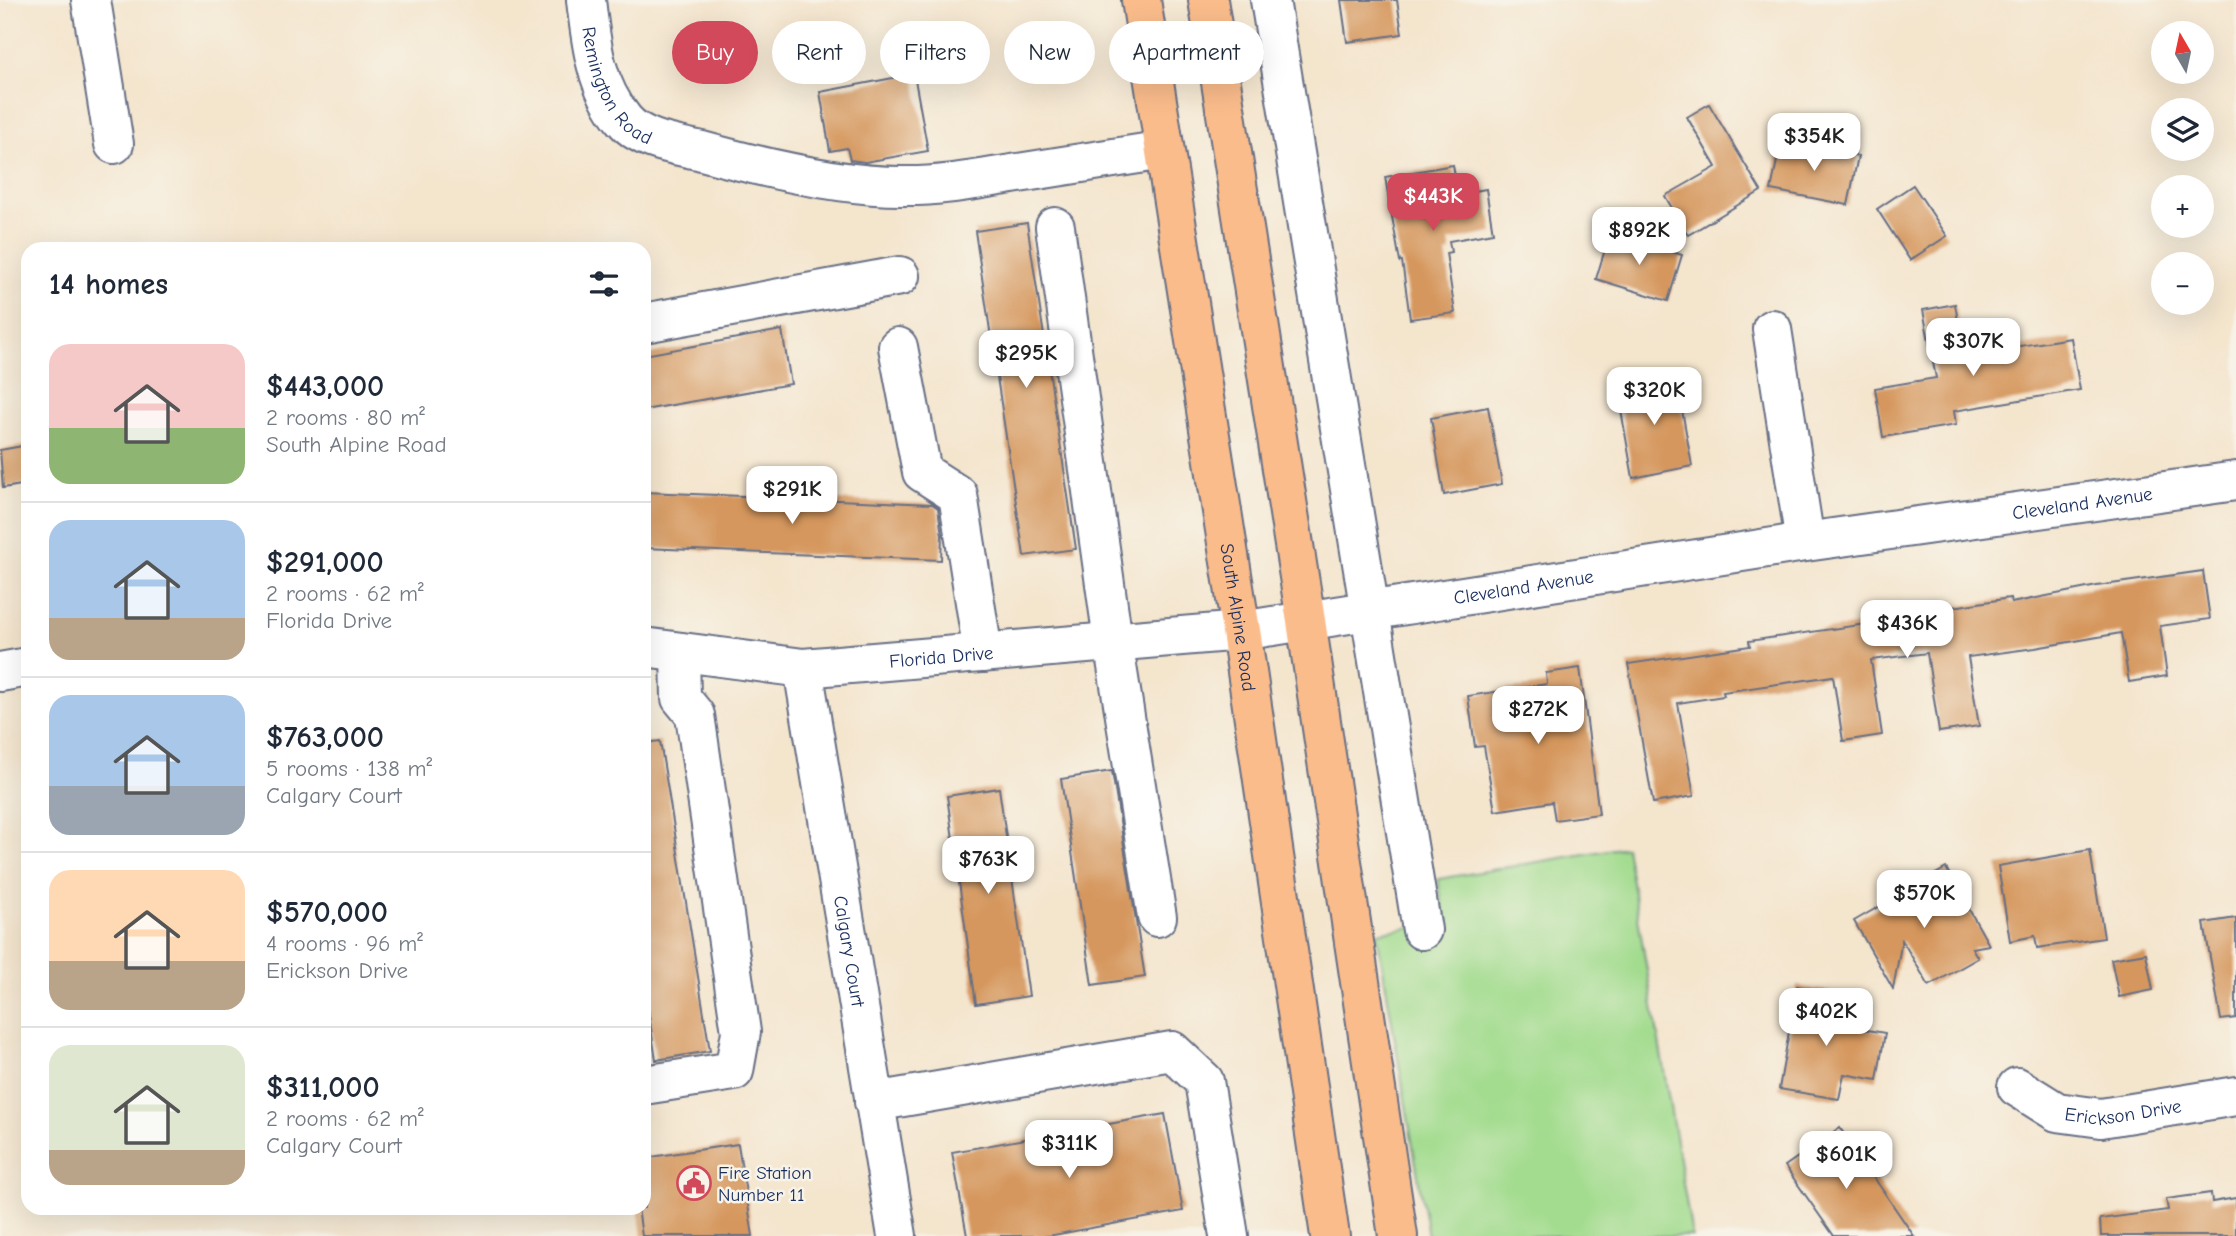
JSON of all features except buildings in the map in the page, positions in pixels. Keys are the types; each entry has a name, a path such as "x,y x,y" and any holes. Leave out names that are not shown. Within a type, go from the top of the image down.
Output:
{"main road":[{"name":"South Alpine Road","path":"1141,0 1241,631 1331,1236"},
{"path":"1208,0 1306,621 1398,1236"}],"street":[{"path":"91,0 114,144"},
{"name":"Remington Road","path":"586,0 599,76 610,100 626,122 647,136 733,160 835,179 899,186 940,185 1164,150"},
{"path":"1270,0 1422,930"},
{"path":"1055,227 1113,641 1157,917"},
{"path":"651,322 900,276"},
{"path":"1772,329 1805,542"},
{"path":"898,347 922,472 958,495 983,653"},
{"name":"Cleveland Avenue","path":"1241,631 1805,542 2236,481"},
{"name":"Florida Drive","path":"662,650 803,668 1241,631"},
{"path":"651,1084 734,1071 740,1032 695,715 681,698 662,650"},
{"name":"Calgary Court","path":"803,668 897,1236"},
{"path":"874,1102 1172,1051 1203,1082 1228,1236"},
{"name":"Erickson Drive","path":"2017,1087 2057,1112 2101,1118 2236,1096"}],"green space":[{"path":"1626,847 1692,1236 1428,1236 1377,933 1445,921 1438,879"}],"place":[{"name":"Fire Station Number 11","path":"694,1183"}]}
